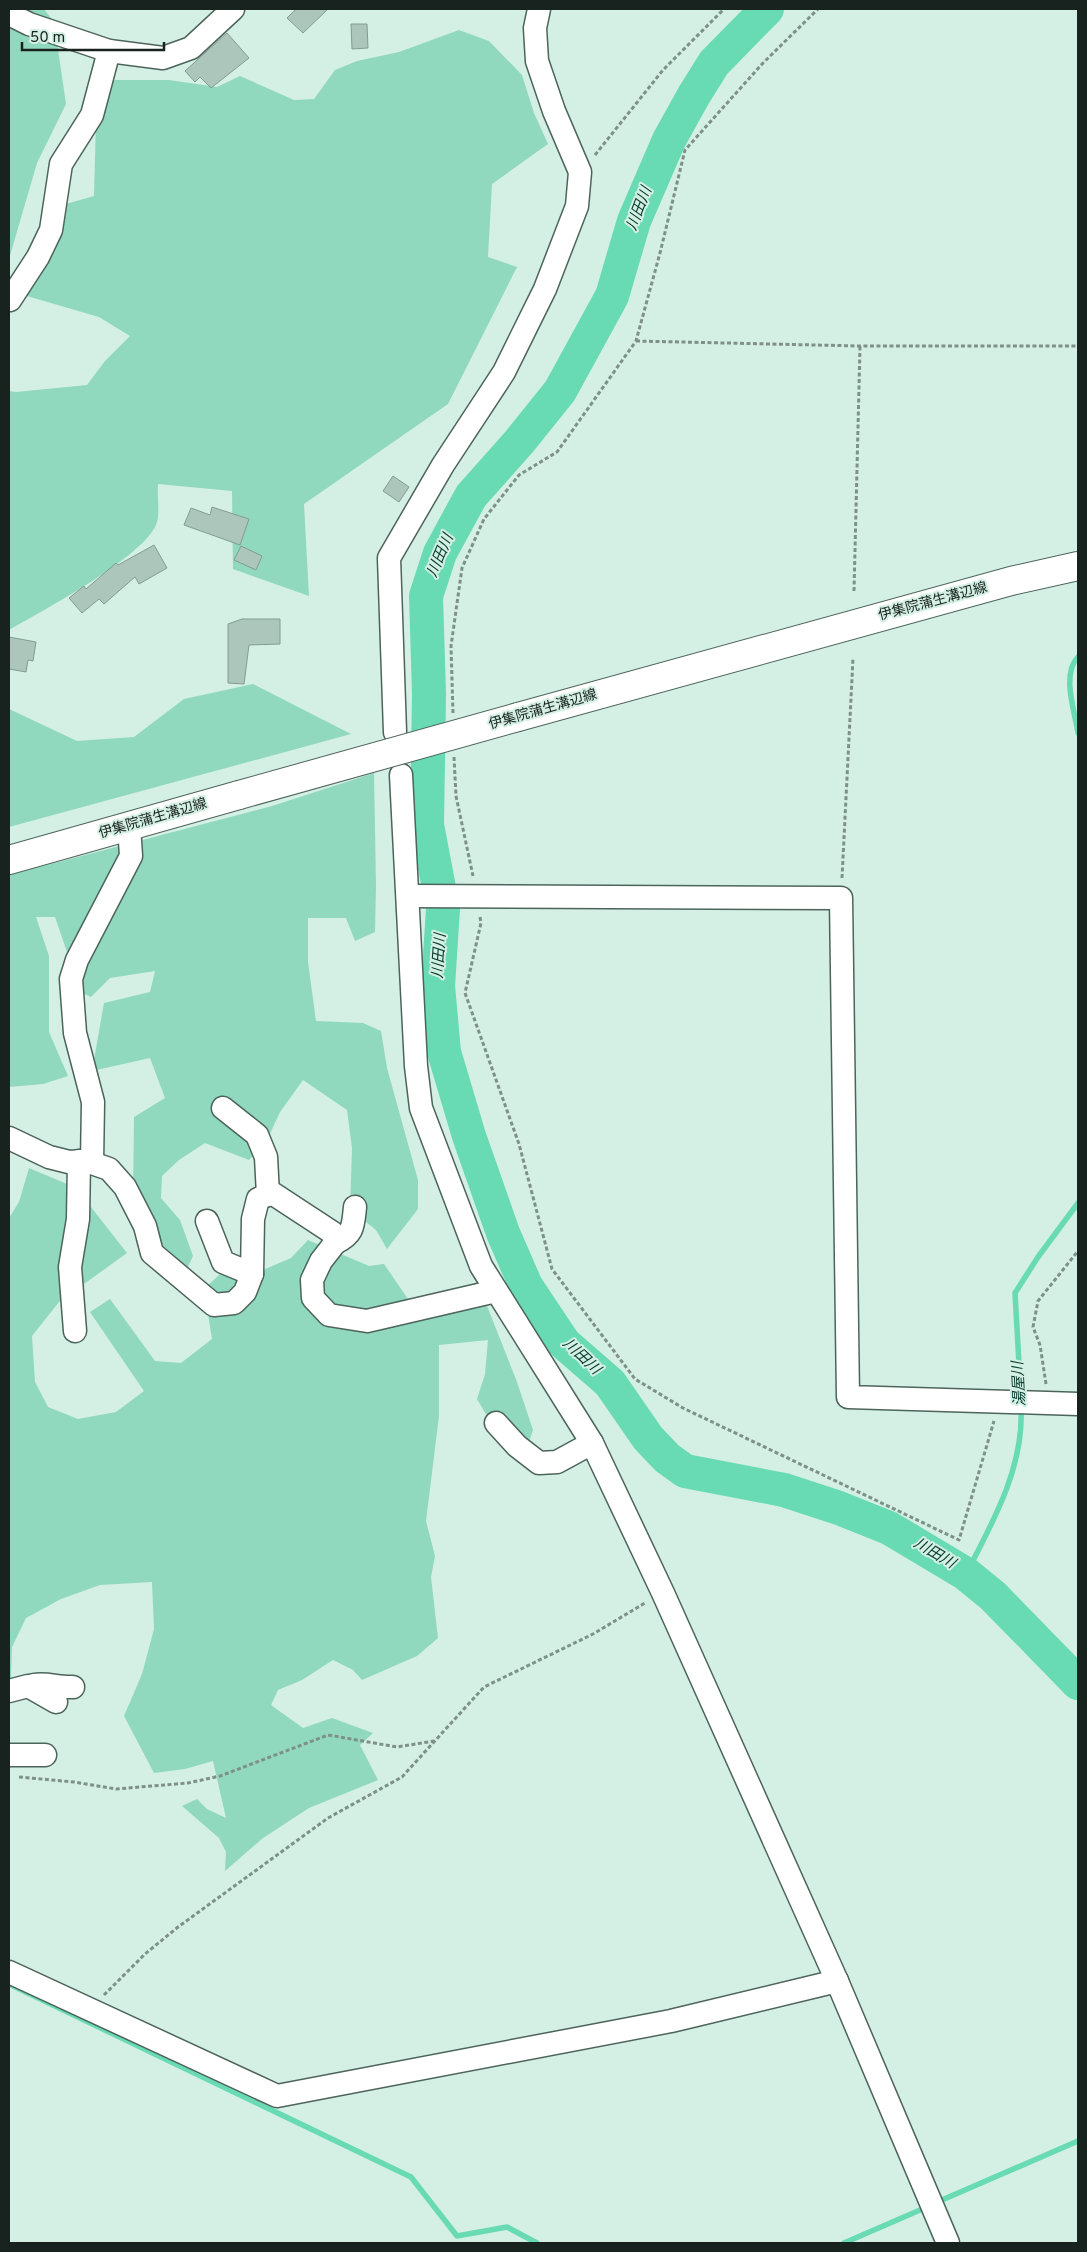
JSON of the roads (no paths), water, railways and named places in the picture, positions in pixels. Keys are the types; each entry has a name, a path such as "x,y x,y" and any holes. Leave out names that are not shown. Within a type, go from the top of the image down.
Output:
{"main road":[{"name":"伊集院蒲生溝辺線","path":"9,860 1011,580 1078,566"}],"street":[{"path":"9,14 29,24 109,51 163,58 191,48 233,9"},
{"path":"395,732 389,558 443,465 504,372 545,289 577,206 580,172 554,111 537,61 534,28 539,9"},
{"path":"10,300 38,257 51,230 61,164 92,115 109,51"},
{"path":"401,775 416,1066 421,1108 481,1266 592,1443 663,1593 837,1981 948,2243"},
{"path":"75,1331 70,1267 93,1102 75,1033 71,979 77,960 131,856 129,826"},
{"path":"408,896 841,898 848,1397 1078,1404"},
{"path":"223,1108 257,1136 266,1157 268,1195"},
{"path":"9,1138 49,1157 69,1162 86,1162 109,1169 125,1187 145,1226 152,1254 214,1304 234,1303 245,1292 252,1274 253,1219 258,1199 272,1193 333,1233 335,1243"},
{"path":"355,1207 353,1226 347,1238 335,1243 321,1261 312,1280 313,1298 329,1315 367,1321 496,1291"},
{"path":"207,1221 223,1262 252,1274"},
{"path":"496,1423 518,1446 539,1463 556,1462 592,1443"},
{"path":"18,1689 43,1683 64,1688 73,1687"},
{"path":"18,1689 56,1702"},
{"path":"9,1755 45,1755"},
{"path":"9,1972 276,2096 671,2021 837,1981"}],"waterway":[{"name":"川田川","path":"767,9 714,63 694,95 669,140 634,221 612,296 560,391 519,442 471,496 440,553 426,596 429,694 427,825 443,909 438,986 444,1052 469,1136 503,1233 526,1286 564,1343 610,1383 648,1438 667,1458 685,1471 784,1490 839,1508 889,1528 966,1574 993,1596 1078,1683"},
{"name":"湯屋川","path":"1078,657 1070,673 1070,694 1078,733"},
{"name":"湯屋川","path":"1021,1399 1015,1293 1038,1257 1078,1203"},
{"name":"湯屋川","path":"966,1574 996,1514 1012,1473 1021,1430 1021,1408"},
{"path":"9,1984 411,2177 457,2236 507,2227 537,2243"},
{"path":"935,2203 1078,2141"},
{"path":"844,2243 927,2207"}]}
